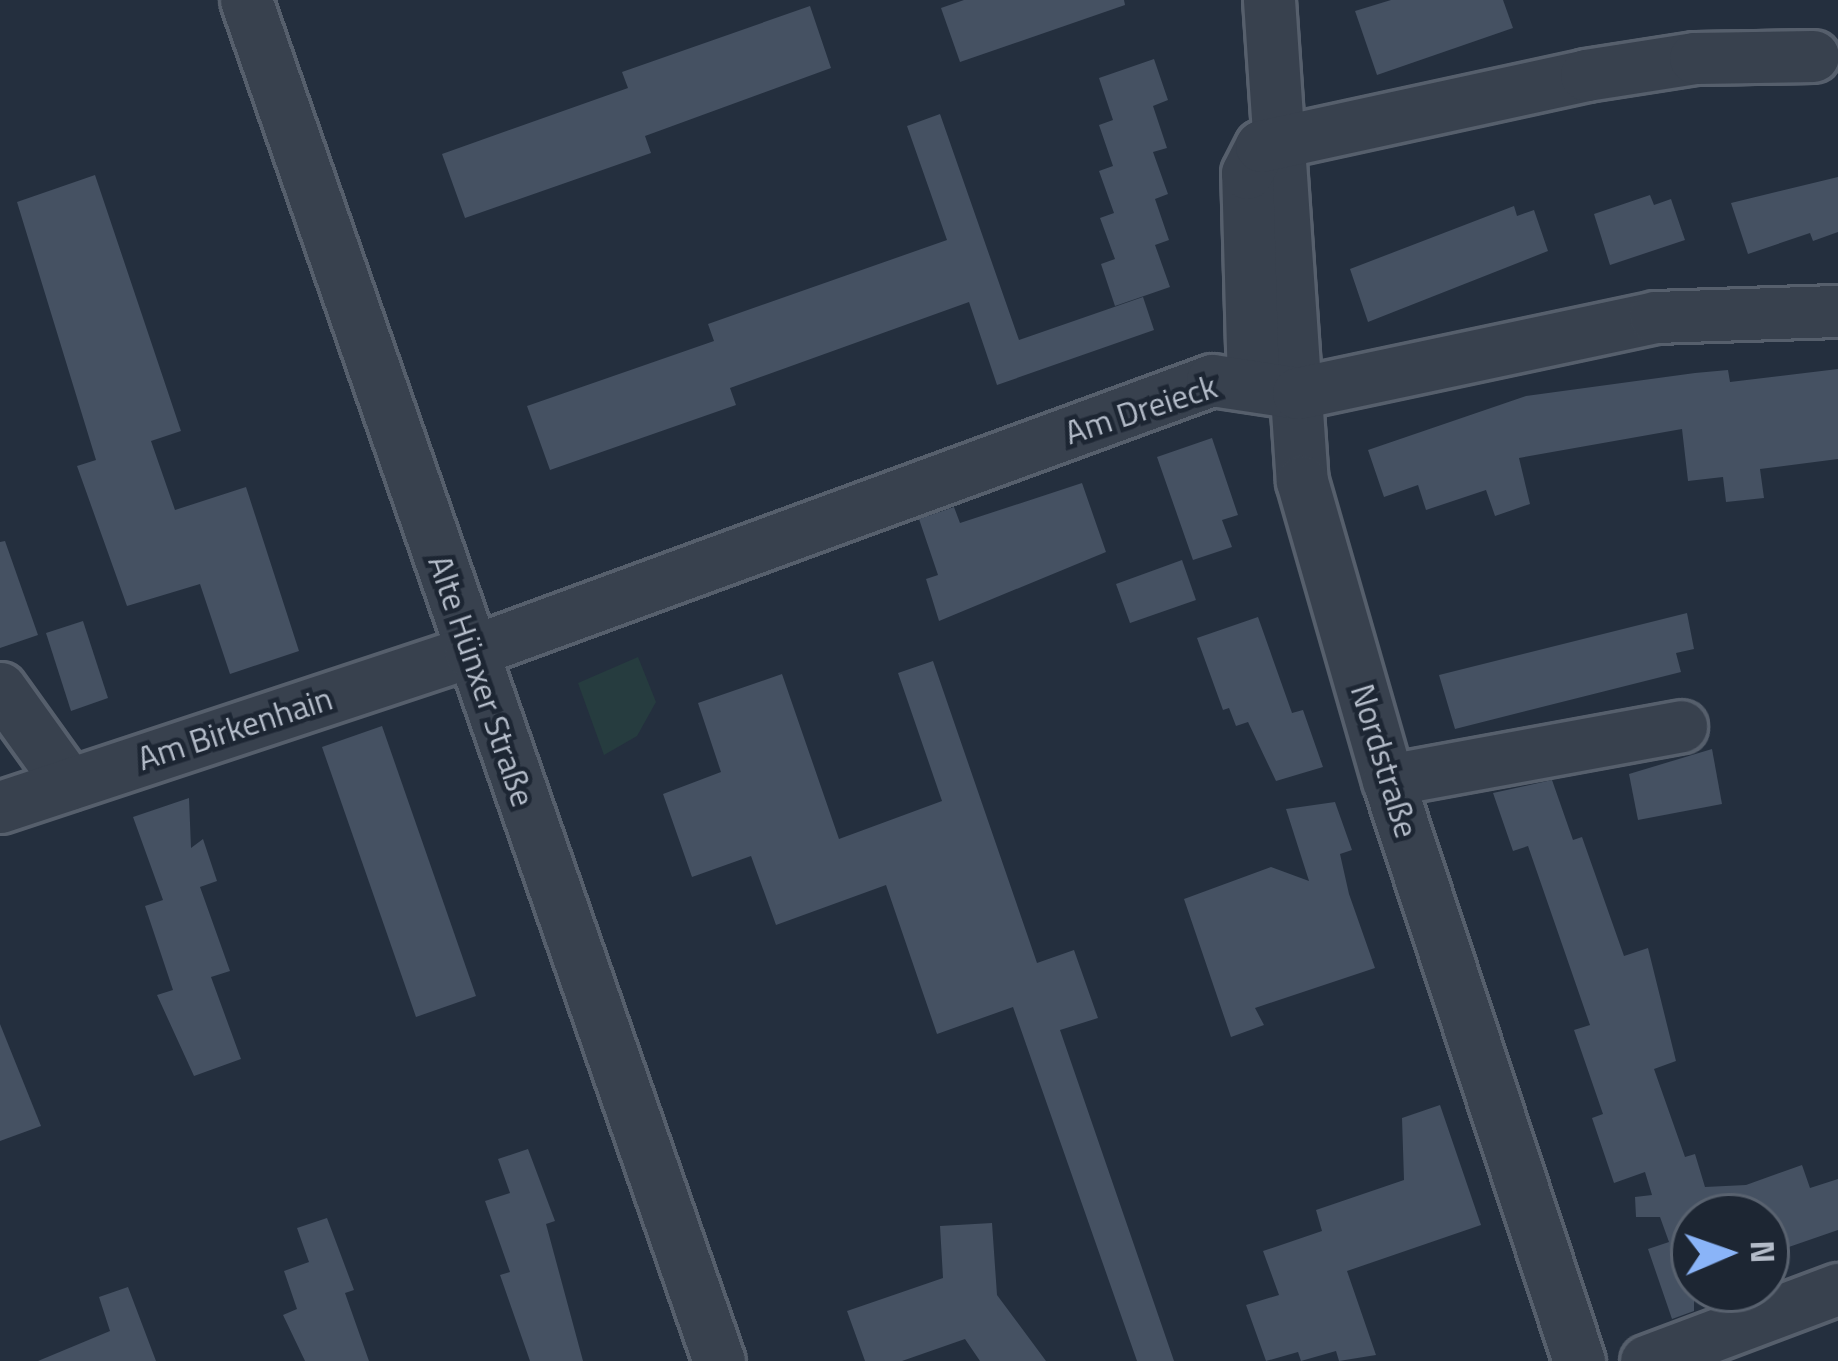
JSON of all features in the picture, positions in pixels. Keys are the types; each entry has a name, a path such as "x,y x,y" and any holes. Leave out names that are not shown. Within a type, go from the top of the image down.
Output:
{"street":[{"name":"Alte Hünxer Straße","path":"245,0 719,1361"},
{"name":"Nordstraße","path":"1269,0 1280,142 1276,388 1388,780 1579,1361"},
{"path":"1280,142 1608,71 1695,58 1813,56"},
{"name":"Am Dreieck","path":"470,652 1212,380 1276,388 1655,316 1838,311"},
{"name":"Am Birkenhain","path":"0,807 470,652"},
{"path":"0,688 69,784"},
{"path":"1388,780 1681,726"},
{"path":"1646,1361 1838,1288"}],"green space":[{"path":"638,657 656,702 637,736 604,755 578,683"}],"building":[{"path":"964,0 1124,0 1125,5 960,62 941,8"},
{"path":"1391,0 1503,0 1513,28 1377,75 1355,11"},
{"path":"810,6 831,68 645,136 651,153 465,218 442,154 628,88 622,72"},
{"path":"1154,59 1168,100 1153,106 1167,148 1153,152 1168,194 1155,199 1169,240 1155,245 1170,287 1115,306 1101,264 1115,259 1100,218 1114,213 1099,171 1113,166 1099,125 1113,120 1099,78"},
{"path":"940,114 1019,340 1143,297 1154,330 997,385 969,302 730,388 736,405 550,470 527,406 714,341 708,324 947,240 907,126"},
{"path":"95,175 181,431 151,441 175,510 246,487 299,651 230,674 200,584 127,606 77,466 96,460 17,202"},
{"path":"1838,177 1838,232 1813,241 1810,233 1748,254 1731,203"},
{"path":"1650,195 1654,205 1671,199 1685,240 1610,265 1594,214"},
{"path":"1514,206 1517,216 1534,210 1548,251 1368,322 1350,269"},
{"path":"1838,369 1838,459 1760,469 1764,498 1726,502 1723,477 1688,481 1682,429 1519,458 1530,504 1495,516 1486,490 1426,510 1418,485 1384,497 1368,450 1526,396 1728,370 1730,382"},
{"path":"1212,438 1238,515 1222,520 1232,547 1193,560 1157,457"},
{"path":"1082,483 1106,552 939,621 926,579 938,575 919,519 954,507 960,523"},
{"path":"5,541 38,635 0,648 0,542"},
{"path":"1182,560 1196,600 1130,623 1116,584"},
{"path":"1687,613 1694,649 1676,653 1681,672 1455,729 1439,675"},
{"path":"1258,617 1292,713 1303,710 1323,767 1276,781 1248,722 1236,726 1229,708 1223,710 1197,638"},
{"path":"83,621 108,698 71,711 46,633"},
{"path":"933,661 1037,963 1074,950 1098,1018 1060,1030 1174,1361 1137,1361 1013,1007 937,1034 886,885 776,925 751,856 692,877 663,794 721,772 698,703 782,674 839,839 942,801 898,673"},
{"path":"382,726 476,996 416,1017 322,747"},
{"path":"1712,749 1722,804 1638,820 1629,774"},
{"path":"1552,780 1573,840 1582,837 1624,956 1648,948 1676,1061 1654,1069 1685,1157 1695,1154 1705,1187 1746,1185 1802,1165 1810,1188 1838,1179 1838,1230 1790,1247 1790,1193 1670,1193 1670,1313 1688,1313 1672,1319 1648,1249 1669,1242 1660,1217 1636,1217 1635,1197 1652,1195 1645,1172 1614,1183 1592,1118 1603,1114 1574,1030 1590,1025 1528,846 1513,851 1493,793"},
{"path":"189,798 191,848 203,839 217,881 200,887 230,971 211,977 241,1059 194,1076 157,995 173,990 145,906 163,900 133,817"},
{"path":"1335,802 1352,850 1340,854 1349,894 1375,968 1255,1008 1264,1025 1231,1037 1184,899 1271,867 1309,881 1286,809"},
{"path":"0,1024 41,1126 0,1141"},
{"path":"1440,1105 1481,1225 1347,1271 1376,1355 1339,1361 1336,1351 1301,1361 1298,1352 1266,1361 1246,1305 1279,1295 1263,1251 1322,1231 1316,1210 1404,1180 1402,1118"},
{"path":"528,1149 555,1221 546,1224 583,1361 530,1361 500,1275 510,1272 485,1201 510,1193 498,1159"},
{"path":"327,1218 354,1290 345,1293 369,1361 305,1361 283,1315 297,1309 284,1271 309,1262 297,1228"},
{"path":"992,1223 997,1295 1046,1361 980,1361 965,1339 902,1361 865,1361 847,1311 943,1278 940,1226"},
{"path":"128,1287 156,1361 38,1361 110,1331 99,1297"}]}
